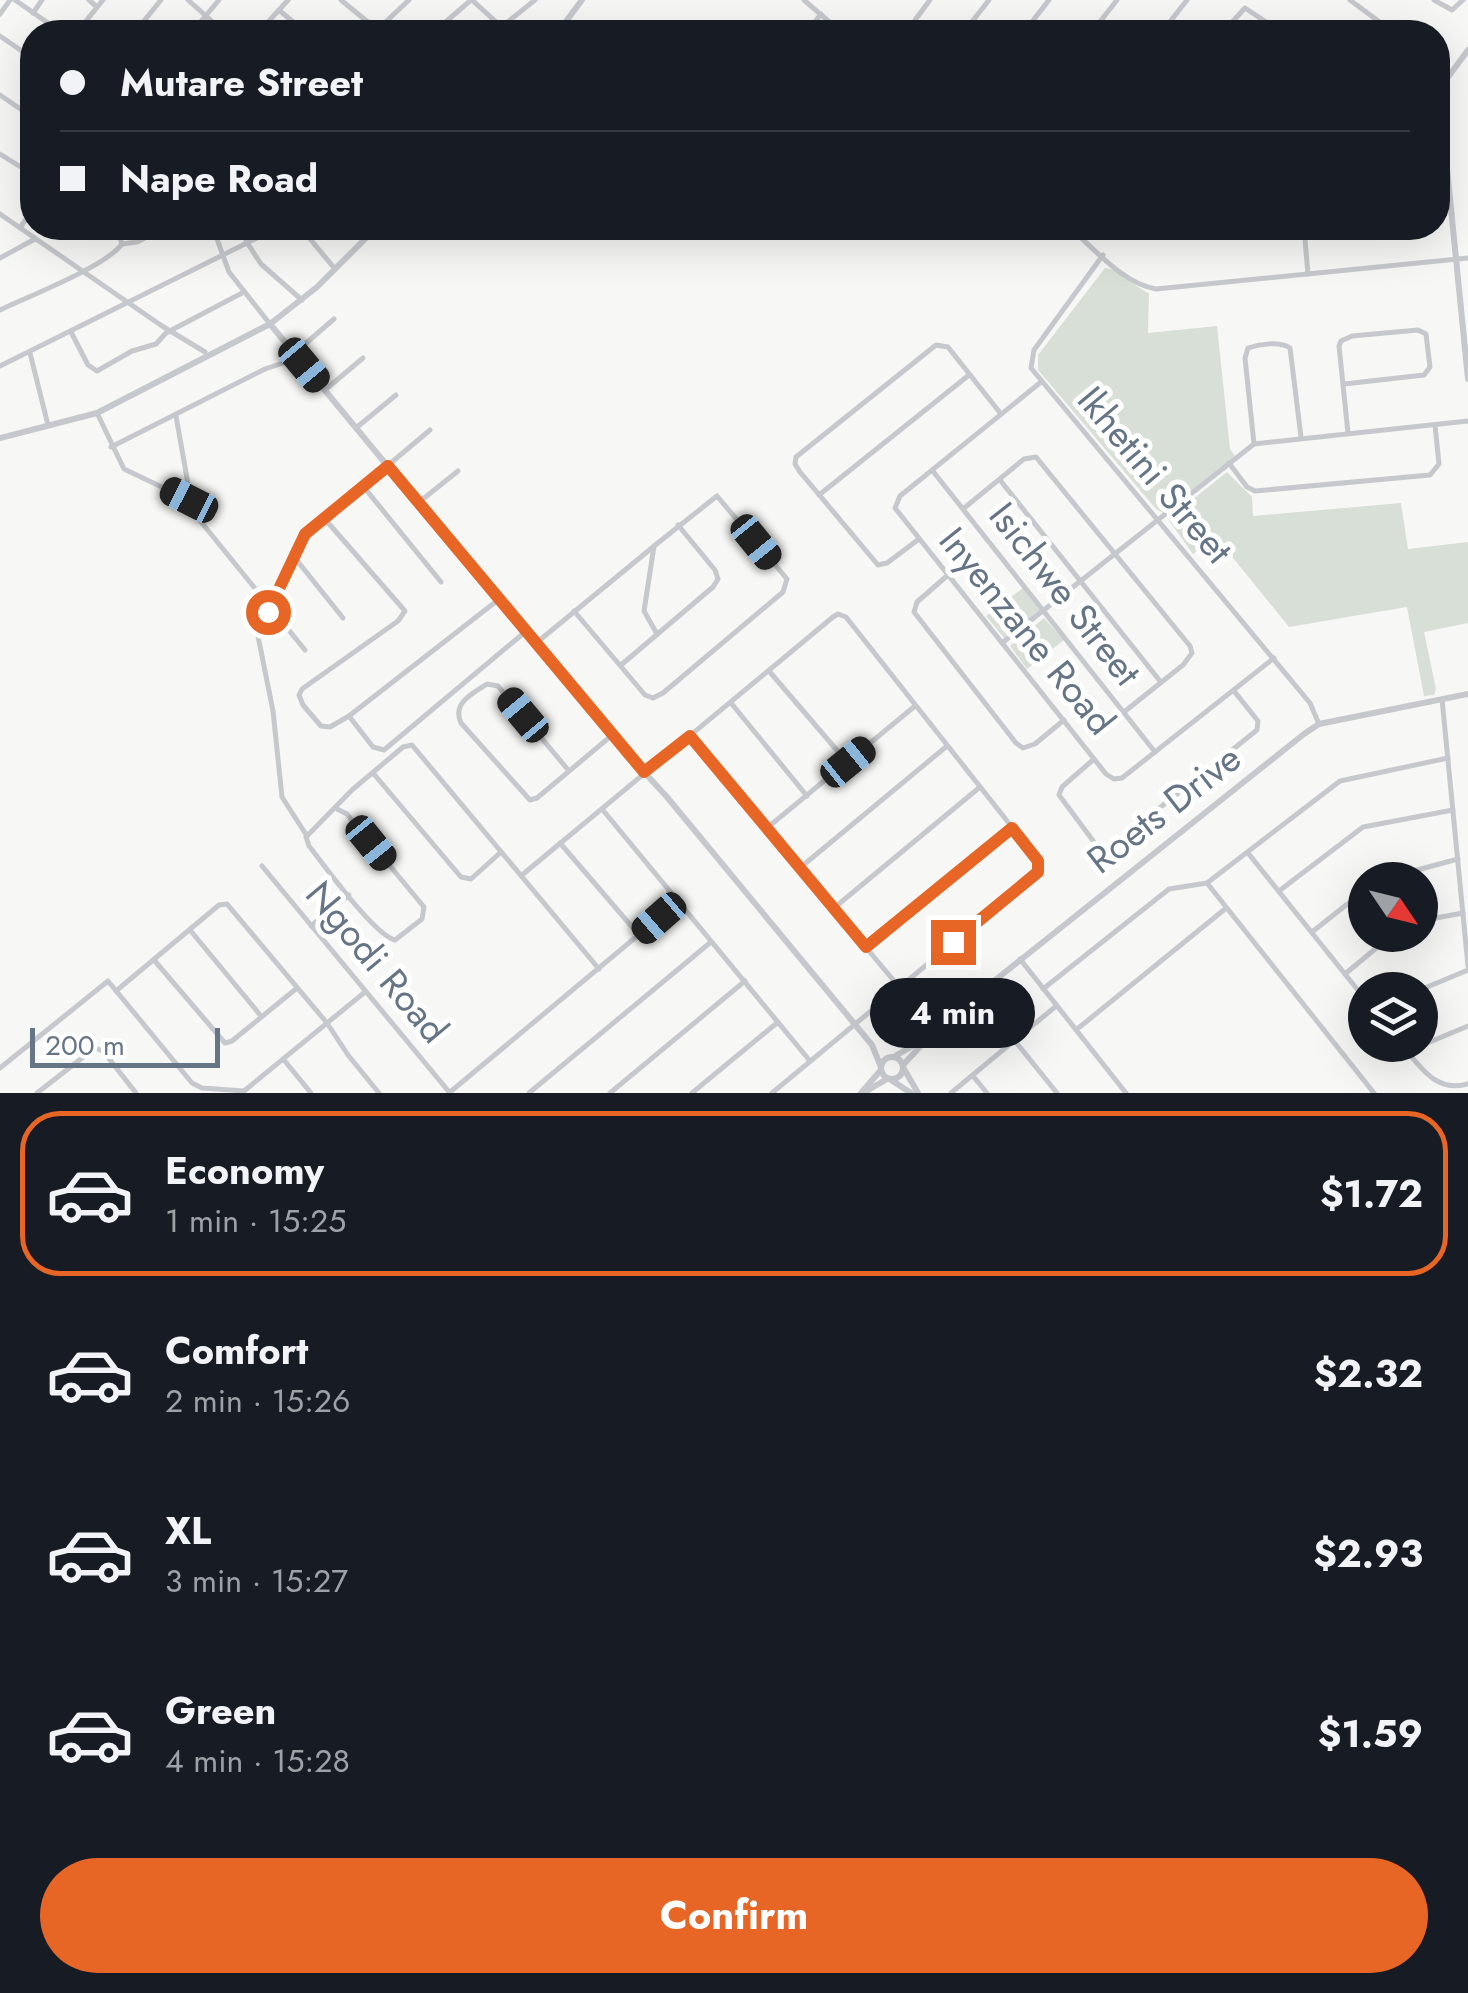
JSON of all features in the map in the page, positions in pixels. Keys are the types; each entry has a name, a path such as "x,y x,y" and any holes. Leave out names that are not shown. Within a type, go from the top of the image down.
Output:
{"street":[{"path":"0,14 12,0 43,20"},
{"path":"33,13 42,0"},
{"path":"89,0 97,7"},
{"path":"87,20 103,0"},
{"path":"145,20 161,0"},
{"path":"188,0 210,20"},
{"path":"202,20 219,0"},
{"path":"270,20 288,0"},
{"path":"342,0 365,20"},
{"path":"349,6 354,0"},
{"path":"389,20 409,0"},
{"path":"448,20 472,0 494,20"},
{"path":"515,20 534,0"},
{"path":"804,0 828,20"},
{"path":"973,20 989,0"},
{"path":"1101,20 1117,0"},
{"path":"1171,20 1187,0"},
{"path":"1350,0 1377,20"},
{"path":"1434,0 1452,10 1463,0"},
{"path":"1234,20 1245,8 1266,20"},
{"path":"280,10 291,20"},
{"path":"817,20 821,14"},
{"path":"1450,75 1468,50"},
{"path":"1450,201 1468,378"},
{"path":"0,214 20,228"},
{"path":"0,258 33,240"},
{"path":"36,240 204,352"},
{"path":"121,240 122,244"},
{"path":"0,310 81,270 122,244 141,240"},
{"path":"216,240 244,292 270,324 872,1045 889,1079 914,1093"},
{"path":"0,366 249,240 260,264 302,300"},
{"path":"311,240 335,270"},
{"path":"0,436 97,413 270,324 302,300 363,240"},
{"path":"1084,240 1138,284 1156,289 1468,258"},
{"path":"1305,240 1308,275"},
{"name":"Ikhetini Street","path":"1103,256 1034,350 1031,368 1310,702 1320,724"},
{"path":"71,332 88,365 98,371 132,351 156,344 171,331 244,292"},
{"path":"111,447 265,369 281,365 334,318"},
{"path":"1344,384 1424,375 1430,367 1426,334 1418,330 1342,339 1339,346 1348,433"},
{"path":"1254,444 1245,360 1246,351 1254,346 1281,344 1290,348 1301,438"},
{"path":"918,539 888,563 878,565 794,460 932,347 944,346 1002,414"},
{"path":"30,353 48,425"},
{"path":"325,390 363,358"},
{"path":"819,495 970,375"},
{"name":"Inyenzane Road","path":"1041,382 895,504 918,539 1094,759 1110,777 1120,780 1274,658"},
{"path":"356,428 396,395"},
{"path":"97,413 119,463 132,474 189,500"},
{"path":"176,416 194,512 305,650"},
{"path":"1002,643 1254,444 1468,421"},
{"path":"1229,463 1255,491 1426,475 1434,473 1439,464 1434,425"},
{"path":"337,809 347,814 423,906 424,917 396,940 391,940 349,896 309,846 282,796 273,712 257,644 270,606 305,534 430,430"},
{"path":"963,509 1024,459 1038,458 1116,553 1192,650 1189,660 1124,712"},
{"path":"418,503 458,470"},
{"name":"Isichwe Street","path":"932,470 1156,752"},
{"path":"1000,480 1161,682"},
{"path":"362,486 441,582"},
{"path":"536,644 574,610 713,496 721,500 786,579 787,587 656,698 645,695 574,610"},
{"path":"324,518 404,610 404,615 306,686 299,696 316,722 325,728 349,716 498,600"},
{"path":"621,665 718,579 678,525"},
{"path":"654,546 644,611 657,634"},
{"path":"294,557 344,618"},
{"path":"948,575 917,602 914,612 1005,729 1019,746 1026,748 1064,720"},
{"path":"522,875 833,617 842,615 1040,868 772,1093"},
{"path":"349,716 373,747 384,750 525,632"},
{"path":"769,671 848,762"},
{"path":"568,770 498,686 487,684 463,702 457,712 461,723 526,798 537,798 611,736"},
{"path":"1094,759 1059,794 1097,846 1107,850 1257,730 1258,721 1234,691"},
{"name":"Roets Drive","path":"903,1066 929,1037 1020,959 1320,724 1468,694"},
{"path":"1438,982 1468,968 1442,699"},
{"path":"730,702 807,796"},
{"path":"767,828 915,706"},
{"path":"690,736 899,987"},
{"path":"307,836 352,790 406,745 414,746 599,969"},
{"path":"800,868 946,746"},
{"path":"1043,989 1169,889 1207,884 1340,781 1448,758"},
{"path":"373,773 461,877 471,878 502,852"},
{"path":"834,908 980,787"},
{"path":"601,809 810,1061"},
{"path":"1279,891 1364,827 1453,810"},
{"path":"866,947 1012,828"},
{"path":"560,842 639,935"},
{"path":"1248,853 1348,978"},
{"path":"1438,864 1458,859"},
{"name":"Ngodi Road","path":"262,866 449,1093"},
{"path":"1207,884 1374,1093"},
{"path":"311,926 349,896"},
{"path":"449,1093 678,902"},
{"path":"1312,932 1348,903"},
{"path":"116,991 220,904 230,905 327,1022 379,1093"},
{"path":"1076,1030 1226,908"},
{"path":"1438,918 1463,913"},
{"path":"190,930 262,1016"},
{"path":"529,1093 711,942"},
{"path":"1345,974 1372,952"},
{"path":"1020,959 1126,1093"},
{"path":"154,960 222,1042 232,1041 297,988"},
{"path":"610,1093 745,981"},
{"path":"0,1068 102,983 110,983 192,1083 216,1091 246,1090 365,992"},
{"path":"951,1093 1056,1007"},
{"path":"692,1093 778,1022"},
{"path":"1438,1036 1468,1026"},
{"name":"Roets Drive","path":"893,1057 929,1037"},
{"path":"1015,1041 1057,1093"},
{"path":"872,1045 903,1066 914,1093"},
{"path":"36,1093 95,1048 103,1052 136,1093"},
{"path":"862,1093 884,1061 893,1057"},
{"path":"284,1060 311,1093"},
{"path":"1417,1062 1438,1087 1455,1090 1468,1084"},
{"path":"862,1093 900,1076 903,1066"},
{"path":"972,1076 987,1093"},
{"path":"123,1093 131,1086"}],"shaded area":[{"path":"1105,268 1149,293 1148,333 1217,326 1230,449 1235,456 1163,513 1038,370 1038,355"},
{"path":"1227,472 1252,497 1253,516 1401,503 1408,549 1468,542 1468,623 1424,632 1434,695 1424,696 1407,607 1289,627 1216,537 1193,554 1168,519"},
{"path":"1023,588 1040,611 1004,638 986,616"},
{"path":"1044,618 1064,640 1027,669 1010,646"}],"route":[{"path":"268,612 305,534 388,466 644,772 690,736 866,947 1012,828 1038,861 1038,872 953,942"}]}
